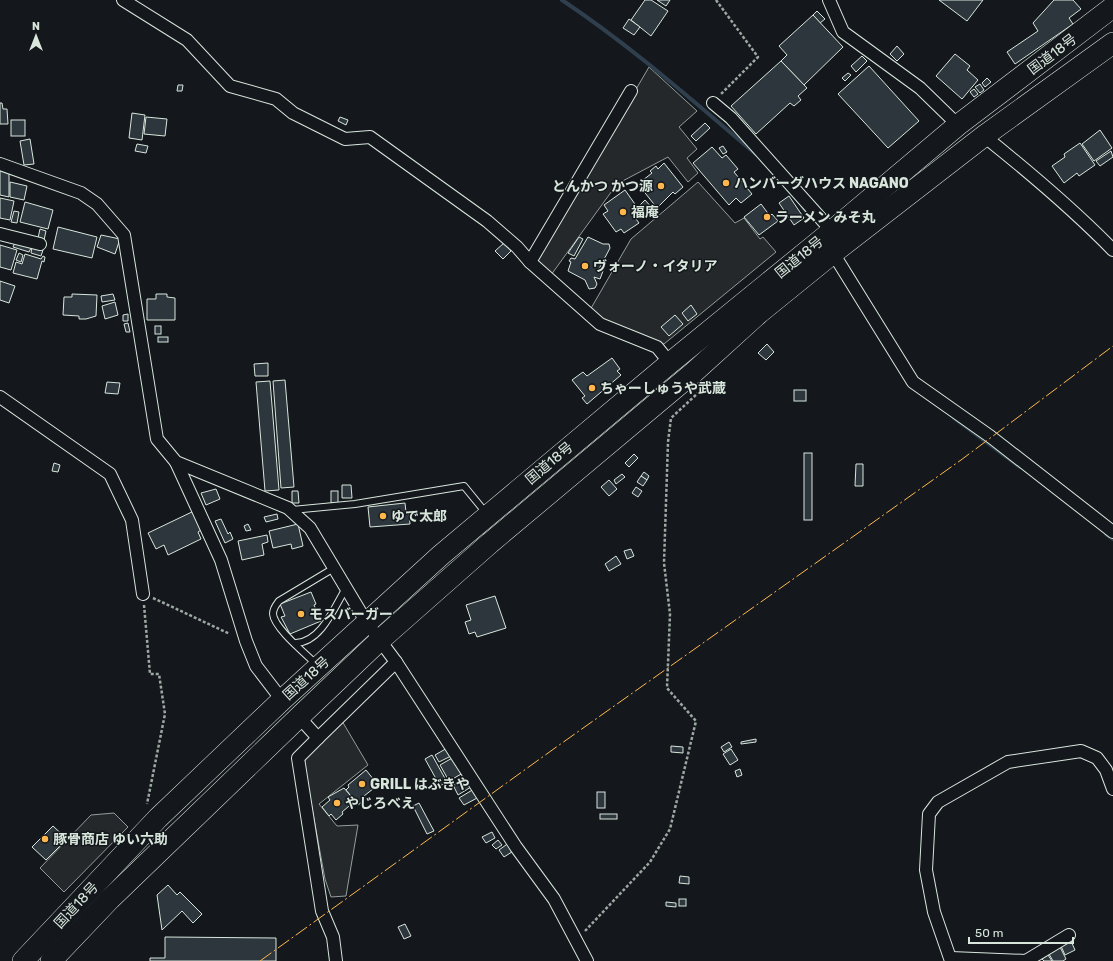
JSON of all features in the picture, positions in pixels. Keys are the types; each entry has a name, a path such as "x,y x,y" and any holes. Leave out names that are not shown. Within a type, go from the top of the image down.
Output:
{"highway":[{"name":"国道18号","path":"23,961 158,818 282,700 487,515 832,231 958,125 1113,7"},
{"name":"国道18号","path":"51,961 110,899 299,717 380,640 490,543 694,372 759,313 833,253 984,136 1113,43"}],"street":[{"path":"123,0 187,40 230,86 276,99 293,113 345,138 370,137 487,221 518,247 530,262 600,324 657,347 670,363"},
{"path":"829,0 843,32 920,88 958,125"},
{"path":"530,262 631,91"},
{"path":"713,102 732,118 832,231"},
{"path":"984,136 1042,183 1113,250"},
{"path":"0,164 81,194 97,204 124,236 157,440 176,462 221,560 246,641 256,666 282,700"},
{"path":"0,234 40,244"},
{"path":"833,253 913,382 991,437 1113,532"},
{"path":"0,397 110,474 132,520 143,594"},
{"path":"176,462 290,510 310,528 367,623 396,662 516,847 554,899 587,961"},
{"path":"336,961 333,937 322,911 298,758 396,662"},
{"path":"299,717 318,738"},
{"path":"1068,935 1026,961 951,960 934,912 926,870 929,814 938,802 1008,762 1081,751 1097,758 1106,770 1113,789"}],"lane":[{"path":"290,510 355,504 464,486 487,515"},
{"path":"319,667 278,626 273,616 274,607 279,601 334,568"},
{"path":"296,644 308,641 317,634 346,588"}],"path":[{"path":"713,102 758,57 716,0"},
{"path":"576,942 650,862 670,829 696,722 667,688 670,614 664,563 668,442 671,418 704,388 694,372"},
{"path":"158,818 147,805 165,714 159,674 150,674 143,594 246,641"}],"shaded area":[{"path":"649,67 697,111 679,127 697,149 687,158 698,173 688,182 668,157 617,184 551,275 539,265 538,257"},
{"path":"698,182 735,223 744,218 760,239 763,237 776,252 664,344 637,336 599,317 590,310 631,239"},
{"path":"342,721 368,765 319,804 337,826 358,825 346,896 331,897 325,879 304,764 307,753"},
{"path":"114,813 128,827 64,892 40,868 91,815"}],"building":[{"path":"645,0 651,0 668,11 651,36 631,20"},
{"path":"657,0 670,0 666,6"},
{"path":"939,0 983,0 967,21"},
{"path":"1054,0 1073,0 1081,9 1069,18 1073,24 1015,64 1007,52 1038,31 1033,23"},
{"path":"817,11 825,19 820,23 813,15"},
{"path":"813,15 843,47 804,85 781,61 787,55 779,46"},
{"path":"629,19 640,27 634,35 623,28"},
{"path":"897,46 904,54 897,61 890,54"},
{"path":"955,54 970,66 967,70 978,80 962,99 936,76"},
{"path":"862,56 867,61 856,72 851,66"},
{"path":"781,61 807,88 798,96 801,100 794,106 790,103 756,134 731,106"},
{"path":"869,66 919,121 888,148 838,94"},
{"path":"848,73 851,75 845,81 842,78"},
{"path":"987,78 991,82 985,87 982,83"},
{"path":"980,84 984,90 980,93 975,87"},
{"path":"178,85 183,85 182,91 177,91"},
{"path":"974,89 978,94 974,97 970,92"},
{"path":"0,103 2,103 3,109 7,109 8,124 0,124"},
{"path":"132,113 145,115 142,140 129,138"},
{"path":"146,117 167,119 165,136 144,134"},
{"path":"340,117 348,120 346,125 338,121"},
{"path":"11,120 25,120 25,136 11,136"},
{"path":"705,123 710,128 696,141 691,136"},
{"path":"1100,130 1112,148 1094,161 1082,144"},
{"path":"30,139 34,164 24,165 20,141"},
{"path":"1080,143 1095,165 1079,176 1077,173 1064,183 1052,166 1065,157 1064,154"},
{"path":"137,144 148,146 146,153 135,151"},
{"path":"723,146 727,152 723,154 719,148"},
{"name":"ハンバーグハウス NAGANO","path":"712,147 722,158 726,155 738,169 734,172 752,194 741,203 736,198 729,205 693,163"},
{"path":"1111,151 1113,157 1100,166 1096,161"},
{"name":"とんかつ かつ源","path":"664,163 683,187 675,194 673,192 657,208 638,184 652,173 650,171 656,166 658,169"},
{"path":"0,169 9,169 9,197 0,195"},
{"path":"10,182 27,186 24,200 10,197"},
{"name":"福庵","path":"625,190 642,214 636,219 639,223 624,233 621,229 616,232 603,214 608,211 604,205"},
{"path":"789,196 804,218 794,225 779,203"},
{"path":"0,198 14,201 10,220 0,218"},
{"path":"645,200 654,210 649,215 640,205"},
{"path":"25,202 53,210 48,229 20,222"},
{"path":"761,204 770,216 772,214 778,221 759,235 744,217"},
{"path":"14,211 19,212 17,223 11,222"},
{"path":"58,227 97,237 92,258 53,249"},
{"path":"40,229 46,231 44,240 38,238"},
{"path":"101,235 120,239 115,254 97,247"},
{"path":"579,237 583,239 574,256 568,253"},
{"name":"ヴォーノ・イタリア","path":"588,237 603,244 609,244 610,248 599,269 603,271 600,279 594,277 597,284 595,288 589,289 585,280 568,271 571,262 569,261 571,258 575,259"},
{"path":"16,240 32,246 29,252 13,247"},
{"path":"504,243 511,251 503,259 495,251"},
{"path":"0,245 17,250 11,270 0,267"},
{"path":"32,247 43,250 41,256 31,253"},
{"path":"19,253 23,255 21,262 16,260"},
{"path":"25,254 41,259 43,256 45,257 44,262 42,261 37,279 13,273 16,262 22,264"},
{"path":"0,281 15,286 9,303 0,300"},
{"path":"72,294 97,295 96,316 86,319 79,319 79,316 63,315 64,297 72,297"},
{"path":"113,294 115,300 102,302 101,296"},
{"path":"156,294 167,294 167,297 175,298 175,320 147,320 147,299 156,299"},
{"path":"115,302 118,315 105,319 102,306"},
{"path":"691,305 697,314 688,321 682,313"},
{"path":"128,314 128,321 123,321 123,315"},
{"path":"675,315 683,324 669,336 661,327"},
{"path":"128,323 130,332 126,332 124,324"},
{"path":"155,326 161,326 161,334 155,334"},
{"path":"158,337 168,337 168,342 158,342"},
{"path":"767,344 774,352 766,360 758,353"},
{"name":"ちゃーしゅうや武蔵","path":"612,358 620,369 617,371 621,375 587,404 582,398 585,396 572,380 583,372 587,376"},
{"path":"268,363 268,376 255,376 254,364"},
{"path":"285,380 294,487 281,488 273,381"},
{"path":"270,381 279,490 265,491 256,382"},
{"path":"107,382 120,383 118,394 105,393"},
{"path":"794,390 806,390 806,401 794,401"},
{"path":"804,453 812,453 812,520 804,520"},
{"path":"634,454 638,458 629,467 625,463"},
{"path":"54,463 60,465 58,472 52,471"},
{"path":"856,464 863,464 863,486 855,486"},
{"path":"644,472 649,476 647,480 641,476"},
{"path":"622,474 625,477 616,484 614,480"},
{"path":"641,476 647,480 643,486 637,482"},
{"path":"609,480 617,489 609,496 601,487"},
{"path":"342,485 351,485 352,498 342,498"},
{"path":"636,487 642,491 638,497 632,493"},
{"path":"216,489 220,499 206,505 201,493"},
{"path":"292,491 298,491 299,503 292,503"},
{"path":"331,491 338,491 338,503 331,503"},
{"path":"405,503 406,512 409,511 410,524 370,527 368,507"},
{"path":"196,510 201,530 198,532 201,539 168,555 164,545 156,549 148,533"},
{"path":"277,514 278,519 266,522 264,517"},
{"path":"221,519 228,534 230,532 233,539 225,543 215,521"},
{"path":"248,524 251,530 246,531 244,526"},
{"path":"298,524 303,546 292,549 291,544 273,548 269,531"},
{"path":"267,535 268,542 262,544 264,555 242,560 238,541"},
{"path":"631,549 634,556 627,559 624,551"},
{"path":"616,556 621,564 609,571 605,564"},
{"path":"311,592 316,604 314,605 321,621 290,634 281,617 285,616 280,604"},
{"path":"495,596 506,628 477,637 475,632 469,634 465,622 471,620 466,605"},
{"path":"756,739 756,742 741,744 741,742"},
{"path":"729,742 732,747 724,752 721,747"},
{"path":"671,746 683,747 683,753 671,752"},
{"path":"449,747 453,755 439,762 435,755"},
{"path":"731,749 738,760 730,765 723,754"},
{"path":"432,755 447,782 440,786 425,759"},
{"path":"454,757 463,773 449,781 440,765"},
{"path":"740,769 742,775 737,777 735,771"},
{"path":"366,770 378,785 364,796 366,799 358,805 346,790 349,787 348,785"},
{"path":"466,778 471,787 458,795 453,785"},
{"path":"344,788 355,801 342,812 343,814 336,820 331,814 329,816 322,807 330,800 328,797"},
{"path":"474,789 479,797 464,805 459,798"},
{"path":"597,792 605,792 605,808 597,808"},
{"path":"419,803 434,831 427,834 413,806"},
{"path":"600,814 617,814 617,819 600,819"},
{"path":"53,826 67,839 46,860 32,847"},
{"path":"492,832 495,838 486,843 482,837"},
{"path":"498,840 502,845 496,849 492,845"},
{"path":"510,842 515,850 504,857 499,850"},
{"path":"680,876 689,877 689,884 679,883"},
{"path":"168,885 177,895 180,892 202,914 193,923 182,911 162,930 157,895"},
{"path":"679,899 686,899 686,906 679,906"},
{"path":"666,902 676,903 676,907 666,906"},
{"path":"405,924 411,936 404,939 398,927"},
{"path":"165,937 276,938 276,961 150,961 150,958 165,958"},
{"path":"1071,941 1075,950 1065,955 1061,946"},
{"path":"1060,947 1066,959 1063,961 1053,961 1049,954"},
{"path":"1048,955 1052,961 1044,961 1042,959"}],"waterway":[{"path":"562,0 637,55 757,155"},
{"path":"801,204 810,218"},
{"path":"954,418 1020,467"},
{"path":"1106,534 1113,539"}],"power":[{"path":"260,961 555,748 961,460 1113,346"}],"place":[{"name":"ハンバーグハウス NAGANO","path":"726,183"},
{"name":"とんかつ かつ源","path":"661,186"},
{"name":"福庵","path":"623,212"},
{"name":"ラーメン みそ丸","path":"767,217"},
{"name":"ヴォーノ・イタリア","path":"585,266"},
{"name":"ちゃーしゅうや武蔵","path":"592,388"},
{"name":"ゆで太郎","path":"383,516"},
{"name":"モスバーガー","path":"301,614"},
{"name":"GRILL はぶきや","path":"362,784"},
{"name":"やじろべえ","path":"337,803"},
{"name":"豚骨商店 ゆい六助","path":"45,839"}]}
